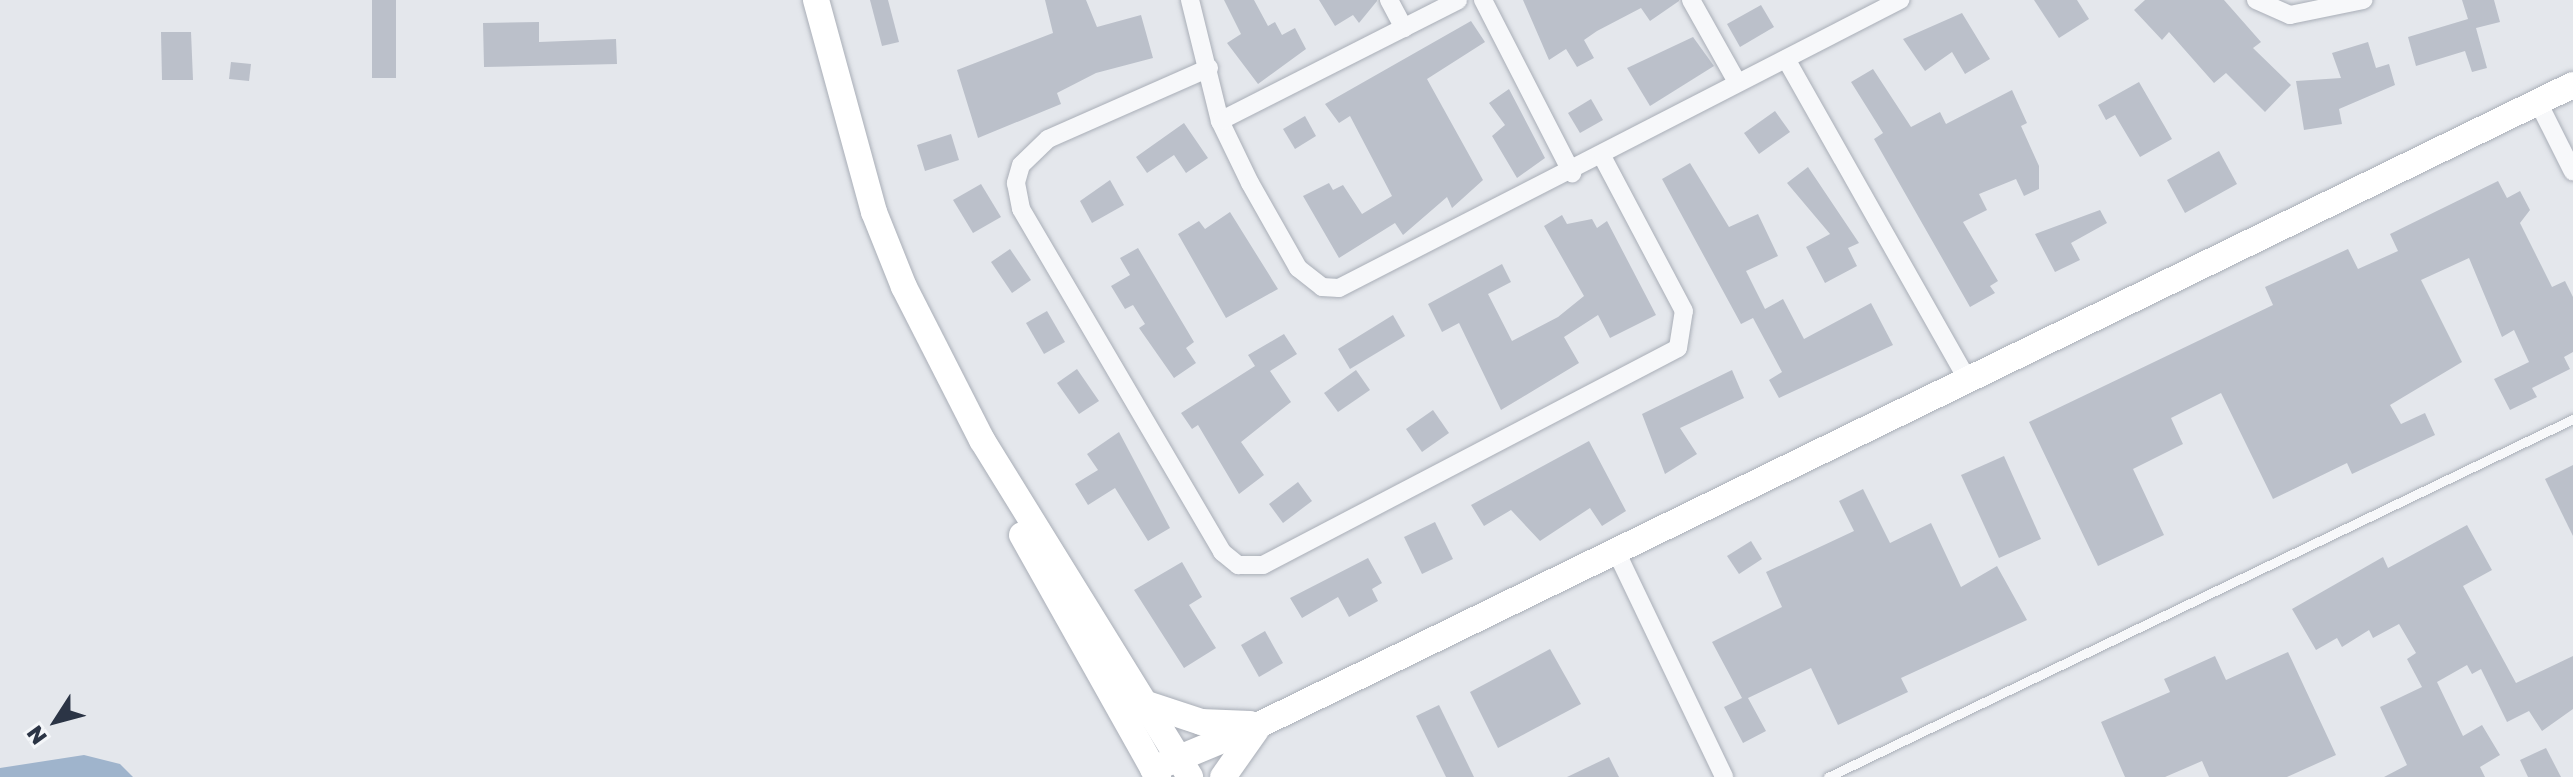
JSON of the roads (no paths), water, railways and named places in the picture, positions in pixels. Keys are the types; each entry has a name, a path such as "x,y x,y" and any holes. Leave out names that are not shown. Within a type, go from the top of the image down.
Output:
{"street":[{"path":"816,0 874,212 982,440 1184,768"},
{"path":"1190,0 1220,121 1285,250 1322,287 1354,285 1603,158 1737,82 1898,1"},
{"path":"1389,0 1404,28"},
{"path":"1220,121 1458,0"},
{"path":"1483,0 1572,173"},
{"path":"1691,0 1737,82"},
{"path":"2256,0 2290,15 2363,0"},
{"path":"1786,59 1966,377"},
{"path":"1209,68 1048,139 1021,165 1016,183 1021,209 1222,552 1238,565 1263,565 1678,348 1684,311 1603,158"},
{"path":"982,440 991,480 1156,773 1184,768 1261,724 1615,549 2573,85"},
{"path":"2537,100 2573,172"},
{"path":"1615,549 1724,777"},
{"path":"1144,703 1201,722 1261,724"},
{"path":"1223,777 1261,724"}],"lane":[{"path":"1828,777 2573,419"}],"water":[{"path":"84,755 120,764 133,777 0,777 0,768"}]}
